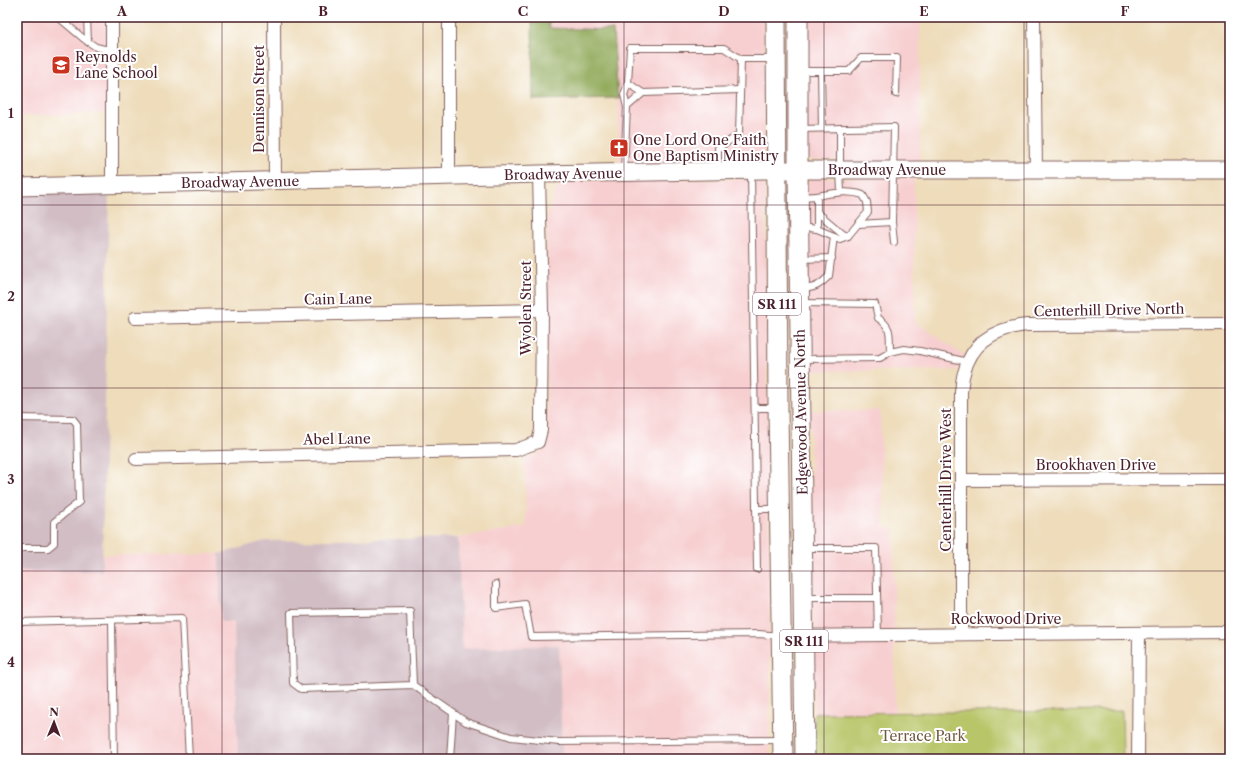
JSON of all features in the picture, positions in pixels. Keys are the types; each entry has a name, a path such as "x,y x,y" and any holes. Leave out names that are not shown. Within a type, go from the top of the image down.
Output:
{"main road":[{"name":"Edgewood Avenue North","path":"776,17 777,304 783,759"},
{"name":"Edgewood Avenue North","path":"798,17 798,170 807,196 798,227 805,759"}],"street":[{"path":"112,17 112,185"},
{"name":"Dennison Street","path":"274,17 275,181"},
{"path":"449,17 449,177"},
{"path":"1034,17 1036,170"},
{"name":"Broadway Avenue","path":"17,187 750,170 1230,170"},
{"name":"Wyolen Street","path":"538,442 541,430 542,310 539,174"},
{"name":"Cain Lane","path":"135,318 542,310"},
{"name":"Centerhill Drive North","path":"990,335 1012,327 1027,325 1230,324"},
{"name":"Centerhill Drive West","path":"961,634 961,392 963,374 968,362 979,344 990,335"},
{"path":"778,408 801,408"},
{"name":"Abel Lane","path":"136,459 516,450 538,442"},
{"name":"Brookhaven Drive","path":"962,480 1230,479"},
{"name":"Rockwood Drive","path":"781,636 1230,632"},
{"path":"1138,759 1139,633"}],"lane":[{"path":"58,17 96,47 113,51"},
{"path":"88,17 88,42"},
{"path":"624,173 627,107 624,95 628,83 630,48 724,48 741,58 776,59"},
{"path":"718,171 718,148 739,135 741,58"},
{"path":"798,71 849,71 861,58 897,58 896,94"},
{"path":"821,71 822,128"},
{"path":"628,83 643,93 740,90"},
{"path":"627,107 643,93"},
{"path":"798,129 894,127 892,222 894,242"},
{"path":"840,128 841,192"},
{"path":"750,170 758,569"},
{"path":"798,227 817,229 840,239 848,236 868,212 867,202 863,195 854,192 807,196 817,212 843,234 848,236"},
{"path":"817,212 817,229"},
{"path":"858,224 892,222"},
{"path":"799,296 812,288 819,286 829,276 834,236"},
{"path":"799,259 832,258"},
{"path":"799,296 875,304 878,318 886,322 889,327 890,352"},
{"path":"753,304 777,304"},
{"path":"800,359 880,358 890,352 904,349 920,351 968,362"},
{"path":"755,408 778,408"},
{"path":"17,418 73,419 77,424 79,502 54,522 54,543 48,548 17,548"},
{"path":"756,509 780,509"},
{"path":"803,548 876,548 878,635"},
{"path":"496,584 496,608 525,604 531,637 751,634 781,636"},
{"path":"804,598 877,598"},
{"path":"412,686 410,611 291,614 293,683 301,689 412,686 466,722 511,737 559,742 782,740"},
{"path":"17,622 182,618 189,759"},
{"path":"112,620 114,759"},
{"path":"450,759 453,713"}],"shaded area":[{"name":"Reynolds Lane School","path":"17,17 106,17 106,113 17,116"},
{"path":"549,17 764,17 764,155 758,161 751,163 619,168 618,98 613,30 549,28"},
{"path":"806,17 920,17 920,165 856,164 828,160 812,161 808,157 806,152"},
{"path":"914,177 915,322 965,356 958,370 809,371 806,186 808,182 812,178"},
{"path":"757,179 763,182 765,188 770,641 769,759 562,759 559,645 462,650 458,538 526,527 525,456 537,455 544,445 547,427 547,219 557,188 567,181 577,180"},
{"path":"109,191 102,571 17,571 17,193"},
{"path":"880,410 884,528 894,528 895,712 814,713 810,411"},
{"path":"458,538 462,649 559,645 562,759 238,759 234,621 221,622 219,554 265,541"},
{"path":"219,554 221,622 234,621 238,759 17,759 17,571 102,571 103,555"}],"green space":[{"path":"532,17 549,17 549,28 613,30 618,98 533,100"},
{"name":"Terrace Park","path":"1122,711 1123,759 815,759 814,713"}],"place":[{"name":"Reynolds Lane School","path":"61,65"},
{"name":"One Lord One Faith One Baptism Ministry","path":"619,148"}]}
